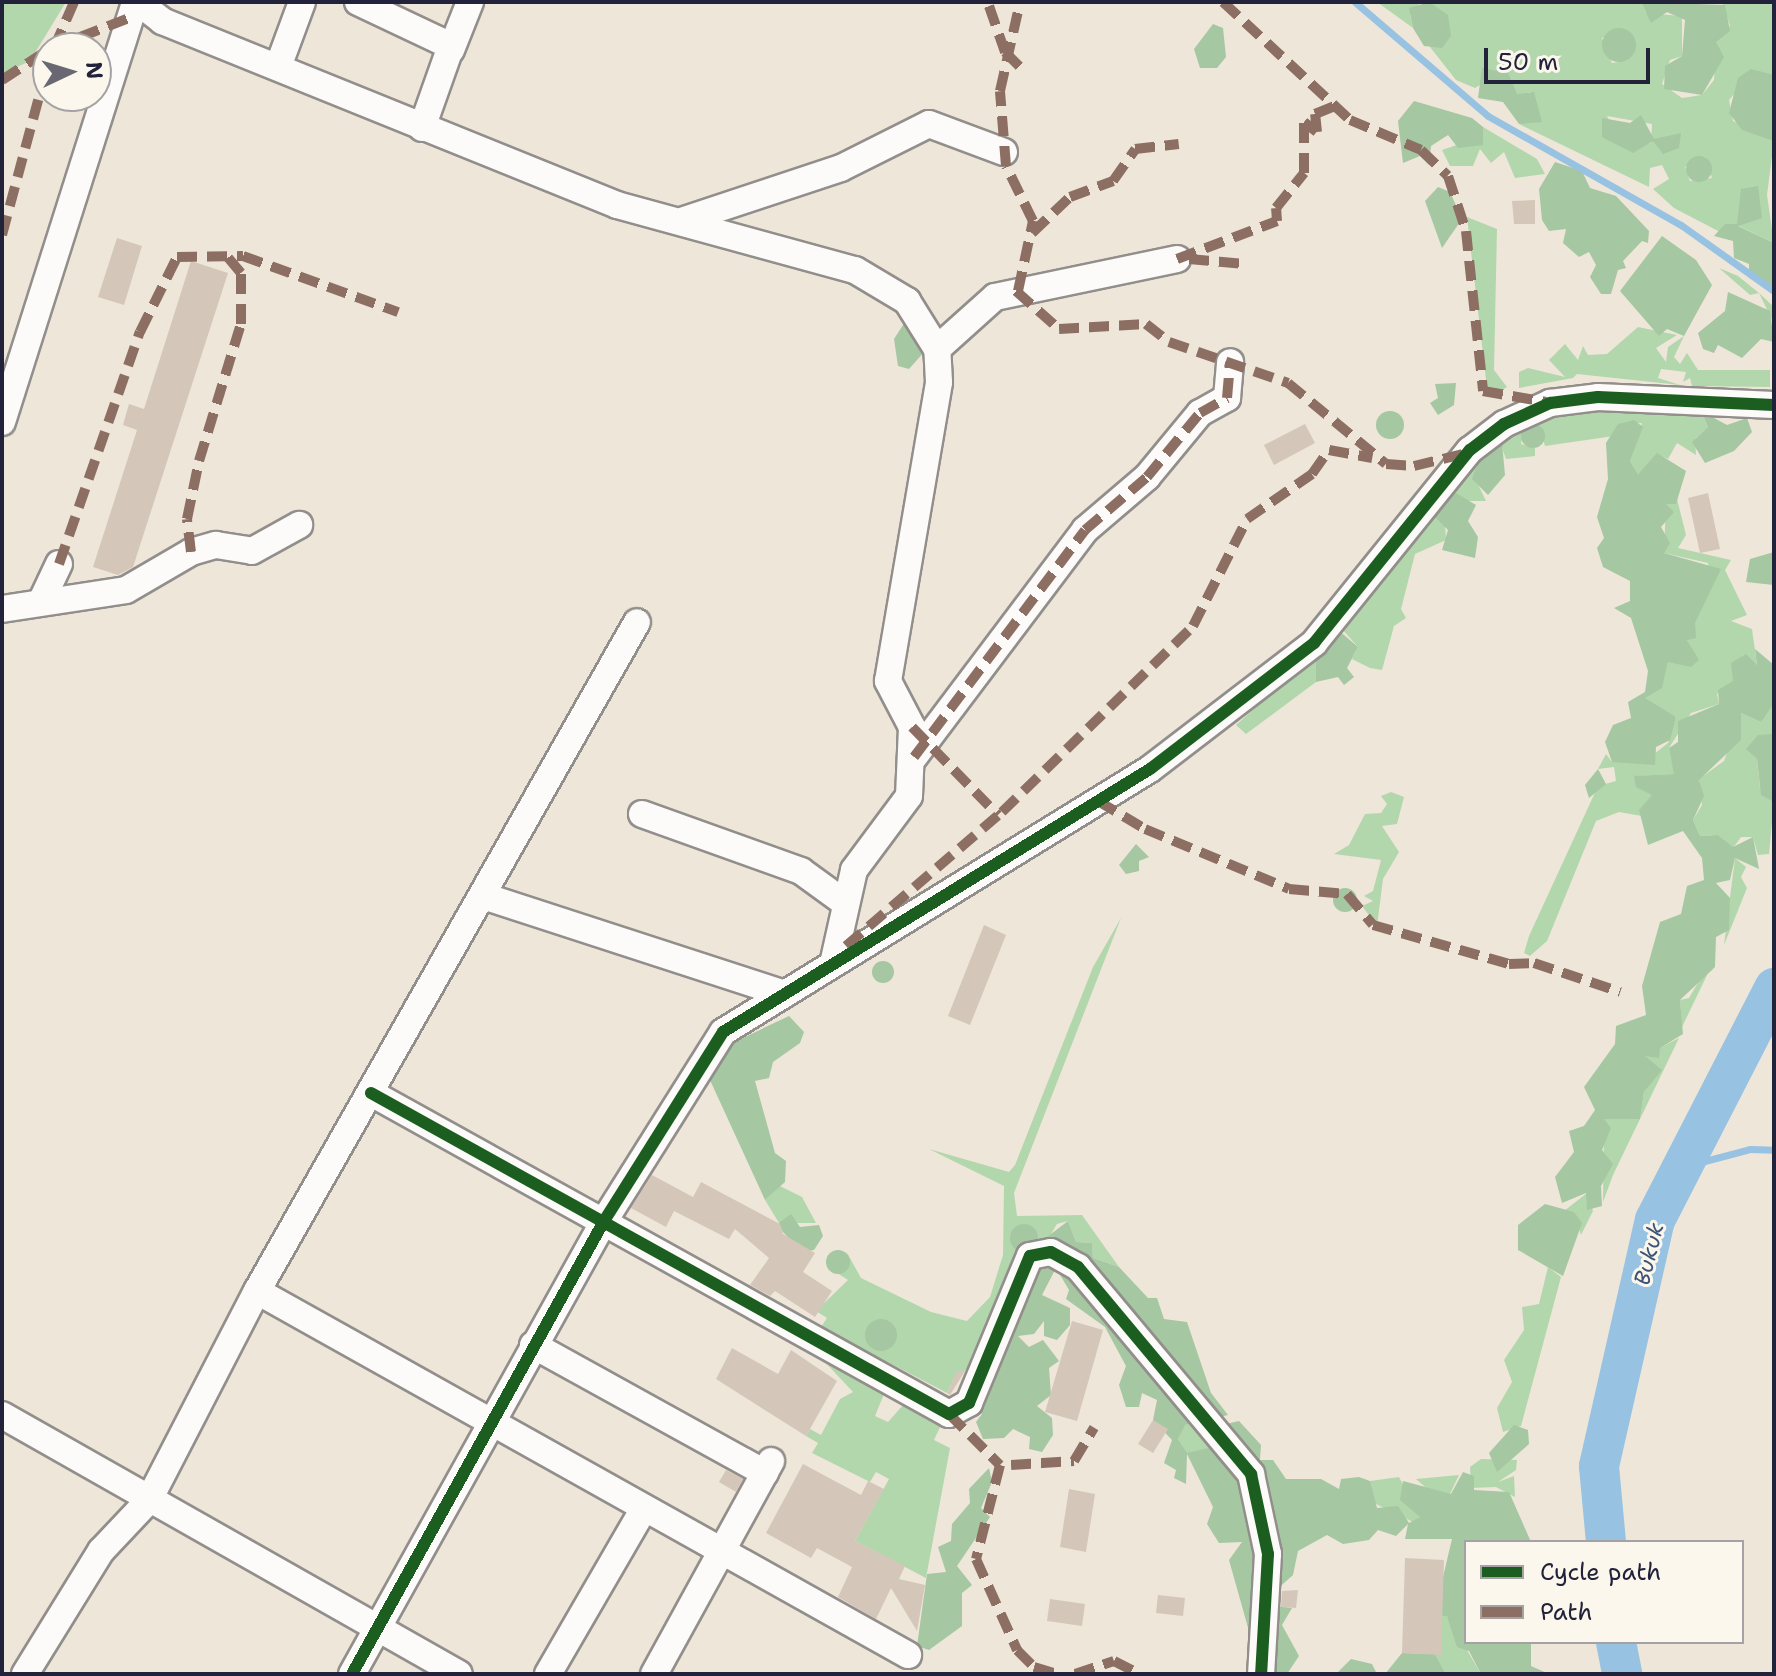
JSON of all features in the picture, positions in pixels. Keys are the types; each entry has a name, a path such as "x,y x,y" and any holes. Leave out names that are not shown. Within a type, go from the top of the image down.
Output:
{"street":[{"path":"2,422 136,2 162,21 617,205 682,220 855,270 907,301 937,349 939,382 888,681 912,727 914,757 909,796 854,870 833,964"},
{"path":"278,67 302,2"},
{"path":"358,2 452,40"},
{"path":"422,128 452,40 470,2"},
{"path":"682,220 841,168 929,124 1004,152"},
{"path":"937,349 995,297 1177,259"},
{"path":"914,757 1085,530 1147,477 1200,413 1227,398 1230,362"},
{"path":"352,1674 487,1424 604,1221 699,1061 723,1032 1150,769 1314,643 1470,450 1504,424 1550,403 1598,397 1774,405"},
{"path":"2,609 126,590 191,552 216,545 252,551 299,525"},
{"path":"41,602 59,564"},
{"path":"25,1674 101,1551 149,1500 257,1291 637,622"},
{"path":"642,814 801,871 845,903"},
{"path":"483,896 784,994"},
{"path":"371,1093 949,1414 969,1403 1030,1256 1051,1252 1078,1267 1251,1474 1268,1554 1261,1674"},
{"path":"257,1291 487,1424 908,1655"},
{"path":"533,1345 768,1467 654,1674"},
{"path":"2,1415 459,1674"},
{"path":"548,1674 643,1510"},
{"path":"2,1668 13,1674"}],"green space":[{"path":"2,2 66,2 48,32 32,32 30,61 4,73"},
{"path":"1377,2 1421,2 1410,14 1413,28"},
{"path":"1429,2 1641,2 1646,13 1682,16 1682,56 1670,60 1662,84 1682,98 1702,95 1714,80 1716,42 1730,26 1722,2 1774,2 1774,75 1748,78 1729,100 1733,121 1774,141 1767,195 1774,243 1737,225 1720,232 1674,208 1653,189 1669,179 1662,165 1650,168 1649,187 1519,124 1534,105 1531,92 1517,95 1496,75 1475,88 1456,80 1430,47 1443,38","holes":["1623,30 1619,62 1612,63 1602,38","1607,116 1652,124 1651,143 1624,145","1705,157 1712,178 1690,181 1685,167"]},
{"path":"1429,2 1448,15 1451,36 1442,48 1424,46 1413,28 1409,8"},
{"path":"1641,2 1725,5 1730,31 1716,42 1724,57 1702,95 1664,89 1665,66 1682,56 1685,20 1667,12 1651,23"},
{"path":"1213,24 1223,28 1226,57 1217,68 1200,68 1194,49"},
{"path":"1619,28 1631,33 1636,45 1631,57 1619,62 1607,57 1602,45 1607,33"},
{"path":"1482,68 1508,73 1517,94 1534,92 1542,122 1519,124 1503,102 1478,98"},
{"path":"1751,69 1774,75 1774,141 1742,130 1729,113 1738,78"},
{"path":"1414,101 1472,118 1483,127 1483,145 1458,148 1448,135 1431,146 1429,165 1420,156 1403,163 1398,121"},
{"path":"1641,115 1654,139 1681,133 1679,148 1663,154 1653,141 1633,153 1602,137 1602,118 1630,123"},
{"path":"1483,127 1537,159 1545,174 1515,178 1504,152 1491,163 1480,149 1473,166 1450,166 1442,150 1480,137"},
{"path":"1699,156 1708,160 1712,169 1708,178 1699,182 1690,178 1686,169 1690,160"},
{"path":"1555,162 1582,171 1590,188 1616,196 1649,231 1648,243 1642,241 1623,261 1626,268 1618,270 1611,294 1601,294 1590,277 1596,265 1589,252 1579,257 1563,243 1566,229 1549,231 1542,220 1539,189"},
{"path":"1758,186 1762,218 1738,226 1774,243 1774,288 1749,278 1749,264 1734,258 1733,241 1714,236 1725,224 1737,224 1741,189"},
{"path":"1438,187 1450,192 1462,219 1442,248 1425,201"},
{"path":"1467,217 1497,229 1494,370 1507,387 1500,391 1487,388"},
{"path":"1662,236 1696,260 1712,285 1684,336 1667,329 1659,336 1620,291"},
{"path":"1719,268 1738,276 1759,293 1750,295"},
{"path":"1728,292 1770,311 1774,342 1761,339 1742,358 1718,345 1714,353 1703,349 1698,333 1725,311"},
{"path":"1759,293 1774,307 1774,324"},
{"path":"903,325 910,325 925,351 909,369 898,366 894,339"},
{"path":"1638,327 1677,335 1656,348 1666,362 1668,347 1684,336 1674,357 1680,364 1687,353 1698,370 1770,370 1770,387 1692,386 1690,378 1683,382 1686,372 1661,369 1658,378 1680,385 1577,374 1573,378 1519,388 1519,372 1528,368 1565,377 1549,360 1565,344 1578,360 1583,346 1588,355 1607,354"},
{"path":"1456,383 1454,405 1438,415 1430,403 1438,398 1435,384"},
{"path":"1390,411 1400,415 1404,425 1400,435 1390,439 1380,435 1376,425 1380,415"},
{"path":"1701,411 1708,427 1695,439 1696,455 1677,443 1668,459 1657,454 1638,474 1630,461 1642,423 1618,424 1614,436 1545,446 1538,424 1568,413"},
{"path":"1701,411 1727,425 1747,418 1752,432 1734,451 1705,463 1692,442 1708,427"},
{"path":"1634,420 1643,427 1630,461 1638,474 1657,453 1686,471 1676,504 1666,504 1674,512 1661,527 1670,543 1664,553 1721,569 1695,623 1696,638 1687,640 1699,660 1691,667 1668,662 1662,688 1645,698 1676,717 1670,740 1656,747 1655,765 1612,762 1605,742 1613,725 1631,718 1628,702 1645,692 1648,671 1631,618 1614,608 1630,601 1630,581 1603,567 1597,548 1604,538 1597,517 1608,479 1606,443 1618,424"},
{"path":"1533,424 1542,427 1545,436 1542,445 1533,448 1524,445 1521,436 1524,427"},
{"path":"1524,427 1521,444 1535,448 1535,456 1506,459 1500,442"},
{"path":"1502,443 1505,475 1488,495 1472,479 1480,457"},
{"path":"1477,466 1474,476 1486,501 1444,501"},
{"path":"1456,493 1476,505 1468,521 1478,537 1475,558 1442,550 1448,530 1433,515"},
{"path":"1677,499 1686,535 1678,548 1731,560 1725,570 1747,615 1731,621 1752,629 1757,665 1743,655 1734,681 1717,694 1719,704 1691,713 1669,748 1675,774 1639,776 1653,795 1642,816 1619,812 1596,821 1547,941 1530,956 1524,953 1529,936 1598,786 1616,781 1614,767 1598,769 1606,754 1612,762 1644,762 1668,743 1676,717 1648,706 1645,698 1662,685 1668,662 1697,659 1687,640 1711,582 1708,563 1664,553 1666,504"},
{"path":"1433,515 1445,524 1446,540 1415,554 1401,609 1406,618 1394,626 1382,670 1370,668 1352,659 1358,647 1342,629"},
{"path":"1774,552 1774,585 1746,582 1750,559"},
{"path":"1337,629 1358,647 1347,668 1354,677 1344,685 1338,677 1316,682 1316,660"},
{"path":"1330,641 1316,660 1316,682 1246,734 1236,725"},
{"path":"1755,649 1774,665 1774,703 1761,722 1741,713 1741,740 1699,780 1704,796 1693,820 1700,836 1718,835 1733,847 1753,837 1759,869 1735,858 1730,880 1716,883 1730,898 1729,930 1716,937 1715,967 1680,1000 1683,1034 1660,1048 1659,1058 1645,1056 1662,1070 1644,1092 1640,1119 1604,1119 1611,1128 1602,1150 1613,1164 1601,1186 1602,1206 1587,1210 1586,1193 1562,1203 1555,1177 1574,1152 1569,1131 1584,1126 1595,1110 1584,1087 1615,1044 1616,1026 1646,1015 1642,986 1660,922 1681,914 1687,886 1704,880 1702,858 1683,831 1648,845 1639,810 1652,795 1636,787 1634,776 1674,774 1669,748 1678,742 1678,721 1719,704 1718,690 1733,681 1731,663 1746,654 1757,665"},
{"path":"1768,702 1774,703 1774,734 1747,749 1757,759 1760,788 1774,801 1769,854 1758,855 1753,837 1741,837 1733,848 1718,835 1700,836 1693,820 1702,805 1699,779 1724,761 1741,713 1761,722"},
{"path":"1774,734 1772,801 1761,795 1757,759 1746,749 1758,735"},
{"path":"1598,769 1606,784 1589,798 1585,785"},
{"path":"1391,792 1404,797 1397,824 1382,826 1399,852 1383,879 1377,926 1362,906 1373,901 1364,896 1373,891 1381,860 1334,854 1349,845 1365,814 1381,813 1387,804 1381,796"},
{"path":"1136,844 1149,857 1139,861 1139,871 1126,874 1119,865"},
{"path":"1735,858 1746,867 1741,877 1747,888 1724,945"},
{"path":"1345,888 1354,891 1357,900 1354,909 1345,912 1336,909 1333,900 1336,891"},
{"path":"1121,918 1014,1193 1017,1216 1082,1215 1119,1267 1093,1258 1092,1243 1076,1242 1068,1221 1057,1224 971,1368 956,1374 947,1393 821,1327 827,1318 816,1311 848,1280 834,1271 849,1258 846,1251 861,1278 931,1312 967,1321 990,1297 1003,1255 1004,1186 929,1149 1009,1172 1015,1165 1093,967"},
{"path":"883,961 891,964 894,972 891,980 883,983 875,980 872,972 875,964"},
{"path":"1713,970 1708,973 1682,1027 1680,1000 1689,998 1703,974"},
{"path":"789,1016 804,1032 800,1043 773,1062 769,1078 755,1081 775,1153 786,1161 785,1182 765,1200 704,1067 728,1045"},
{"path":"1679,1038 1640,1119 1644,1092 1658,1073 1644,1056"},
{"path":"1604,1119 1640,1119 1613,1175 1603,1202"},
{"path":"780,1186 802,1197 816,1223 779,1223 765,1200"},
{"path":"1587,1193 1593,1211 1581,1235 1574,1212 1564,1211"},
{"path":"1545,1204 1574,1212 1582,1223 1563,1276 1518,1250 1518,1225"},
{"path":"791,1214 800,1227 819,1225 823,1236 814,1250 802,1252 782,1231 779,1223"},
{"path":"1068,1221 1076,1242 1092,1243 1093,1258 1119,1267 1148,1298 1157,1298 1164,1319 1187,1322 1211,1393 1228,1415 1185,1425 1178,1439 1187,1453 1212,1447 1222,1425 1239,1421 1261,1445 1260,1460 1273,1460 1286,1479 1321,1479 1339,1489 1341,1479 1359,1477 1370,1481 1377,1508 1398,1506 1409,1523 1420,1517 1400,1500 1403,1481 1451,1494 1463,1472 1474,1476 1474,1490 1509,1492 1530,1540 1464,1540 1464,1644 1531,1644 1531,1666 1549,1674 1481,1674 1469,1651 1457,1647 1447,1616 1440,1616 1433,1582 1443,1577 1452,1539 1405,1539 1408,1524 1396,1536 1378,1530 1369,1540 1343,1544 1327,1535 1298,1551 1293,1575 1275,1591 1275,1606 1292,1608 1282,1625 1299,1656 1287,1674 1261,1674 1229,1560 1242,1542 1219,1543 1207,1524 1213,1507 1187,1454 1186,1484 1174,1478 1176,1470 1164,1463 1172,1440 1153,1420 1157,1400 1142,1393 1139,1407 1126,1407 1119,1385 1126,1366 1105,1327 1066,1299 1069,1290 1056,1268 1042,1295 1070,1308 1070,1325 1057,1340 1044,1336 1044,1321 1034,1334 1018,1336 1029,1347 1043,1340 1059,1361 1049,1368 1051,1395 1037,1406 1052,1418 1053,1435 1042,1452 1029,1449 1030,1437 1013,1429 1004,1438 983,1439 976,1422 982,1414 971,1407 1047,1237"},
{"path":"1024,1224 1034,1228 1038,1238 1034,1248 1024,1252 1014,1248 1010,1238 1014,1228"},
{"path":"838,1250 847,1253 850,1262 847,1271 838,1274 829,1271 826,1262 829,1253"},
{"path":"1548,1267 1561,1277 1521,1426 1503,1432 1497,1408 1512,1382 1504,1360 1524,1330 1522,1307 1539,1304"},
{"path":"881,1319 892,1324 897,1335 892,1346 881,1351 870,1346 865,1335 870,1324"},
{"path":"823,1360 884,1394 875,1416 888,1422 904,1404 941,1425 934,1440 950,1448 926,1578 855,1541 889,1479 876,1472 870,1482 812,1453 818,1443 806,1436 810,1429 821,1435 840,1399 853,1392"},
{"path":"1222,1416 1212,1447 1187,1454 1178,1439 1184,1425"},
{"path":"1514,1425 1528,1430 1529,1444 1497,1472 1489,1453"},
{"path":"1481,1459 1517,1460 1516,1470 1498,1482 1514,1476 1515,1497 1496,1487 1471,1488 1470,1467"},
{"path":"989,1468 992,1482 981,1508 990,1517 957,1566 972,1585 962,1593 962,1626 929,1650 917,1646 927,1574 946,1572 938,1547 951,1541 952,1524 970,1503 969,1489"},
{"path":"1459,1475 1450,1494 1431,1492 1416,1479"},
{"path":"1399,1477 1420,1517 1415,1523 1370,1501 1370,1481"},
{"path":"1442,1616 1447,1616 1481,1674 1446,1674 1435,1654"},
{"path":"1402,1653 1435,1654 1446,1674 1385,1674"},
{"path":"1351,1659 1372,1664 1377,1674 1336,1674"}],"building":[{"path":"1535,200 1535,224 1514,224 1512,201"},
{"path":"117,238 142,246 124,305 98,297"},
{"path":"191,261 228,273 133,567 118,575 93,567 137,430 123,425 129,404 144,409"},
{"path":"1305,424 1315,443 1274,465 1264,445"},
{"path":"1708,493 1720,549 1700,553 1688,498"},
{"path":"984,925 1006,935 970,1025 948,1016"},
{"path":"652,1175 693,1197 701,1182 780,1224 783,1234 815,1253 803,1272 832,1291 815,1317 775,1291 770,1296 750,1285 769,1258 735,1229 729,1239 674,1211 666,1227 631,1208"},
{"path":"1072,1321 1103,1330 1077,1421 1045,1412"},
{"path":"732,1348 778,1374 791,1350 837,1381 806,1436 716,1379"},
{"path":"957,1371 965,1371 950,1395 947,1393"},
{"path":"1153,1420 1168,1429 1153,1453 1138,1444"},
{"path":"803,1464 861,1495 868,1481 884,1489 855,1541 905,1566 899,1579 925,1585 917,1631 891,1588 876,1619 838,1597 852,1567 817,1548 811,1558 766,1533"},
{"path":"726,1470 743,1479 736,1492 719,1482"},
{"path":"1069,1489 1095,1494 1086,1552 1060,1547"},
{"path":"1405,1558 1444,1560 1441,1655 1402,1653"},
{"path":"1298,1590 1296,1608 1281,1607 1282,1591"},
{"path":"1158,1595 1185,1598 1183,1616 1156,1613"},
{"path":"1050,1599 1085,1604 1082,1626 1047,1621"}],"waterway":[{"path":"1355,2 1488,116 1681,225 1774,291"},
{"name":"Bukuk","path":"1606,1540 1599,1466 1655,1220 1774,988"},
{"path":"1682,1167 1750,1149 1774,1150"},
{"name":"Bukuk","path":"1616,1644 1622,1674"}],"marked path":[{"path":"61,32 74,2"},
{"path":"1018,291 1033,221 1006,166 1000,91 1020,2"},
{"path":"1223,2 1350,120 1421,150 1448,176 1466,231 1483,391 1546,402"},
{"path":"989,6 1005,52 1021,68"},
{"path":"93,32 129,18"},
{"path":"2,80 32,60"},
{"path":"1177,259 1277,221 1276,208 1304,173 1304,122 1317,132 1315,114 1335,106"},
{"path":"2,235 35,112"},
{"path":"1032,233 1070,197 1113,181 1135,149 1179,144"},
{"path":"191,552 187,519 199,461 241,324 241,273 226,255"},
{"path":"59,564 140,332 177,257 243,256 398,312"},
{"path":"1189,259 1245,264"},
{"path":"1016,291 1059,329 1146,324 1169,342 1288,383 1386,464 1414,466 1463,454"},
{"path":"914,757 1085,530 1147,477 1200,413 1227,398 1230,362"},
{"path":"846,946 1002,812 1193,626 1247,519 1312,474 1329,450 1372,458"},
{"path":"912,727 998,815"},
{"path":"1098,801 1145,829 1289,889 1347,894 1373,925 1509,964 1534,963 1620,992"},
{"path":"949,1414 1000,1465 976,1559 1017,1650 1034,1667 1057,1674"},
{"path":"1011,1465 1074,1461 1094,1428"},
{"path":"1075,1674 1114,1661 1139,1674"}],"cycle path":[{"path":"352,1674 604,1221 723,1032 1150,769 1314,643 1470,450 1504,424 1550,403 1598,397 1774,405"},
{"path":"371,1093 949,1414 969,1403 1030,1256 1051,1252 1078,1267 1251,1474 1268,1554 1261,1674"}]}
